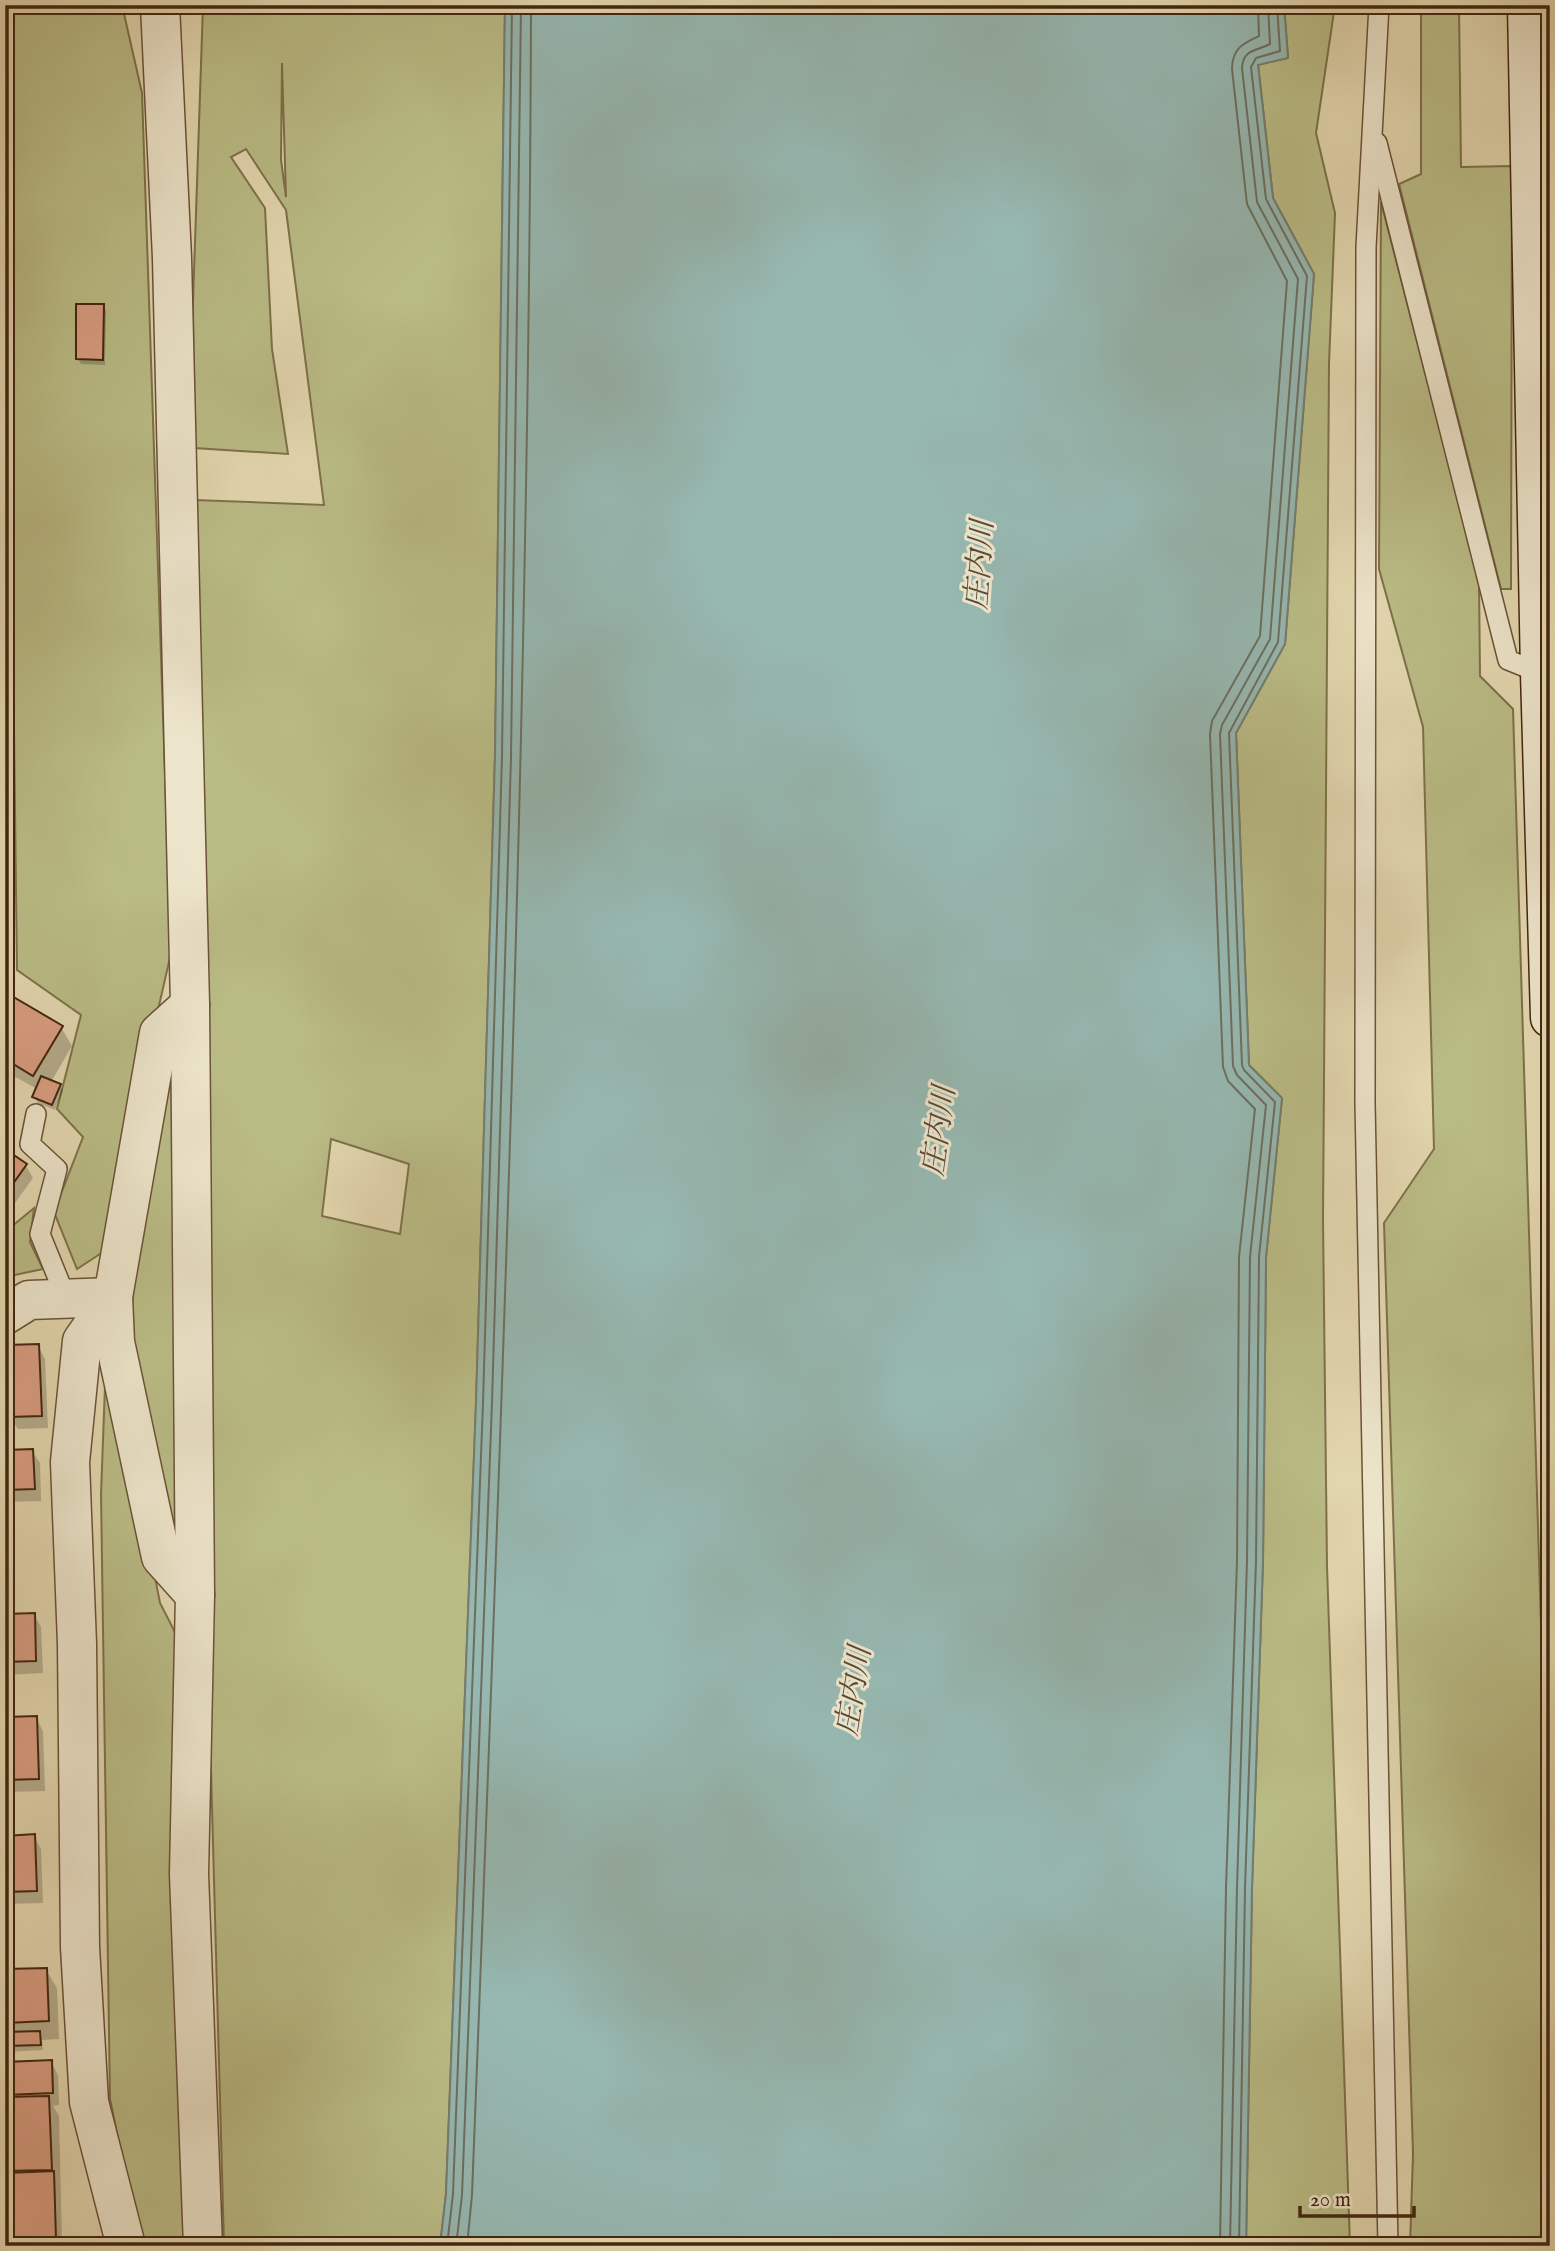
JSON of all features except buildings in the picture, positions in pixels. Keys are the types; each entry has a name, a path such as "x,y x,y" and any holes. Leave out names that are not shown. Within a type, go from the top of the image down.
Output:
{"street":[{"path":"142,5 161,50"},
{"path":"160,5 172,258 190,1005 195,1595 189,1874 203,2246"},
{"path":"1527,5 1539,673 1550,1018"},
{"path":"1530,200 1550,78"},
{"path":"190,1005 159,1033 113,1297 115,1342 161,1557 195,1595"},
{"path":"5,1315 29,1300 113,1297"},
{"path":"113,1297 82,1341 70,1462 77,1644 80,1947 89,2102 126,2246"}],"lane":[{"path":"1379,5 1366,247 1365,1103 1388,2246"},
{"path":"1372,122 1508,660 1539,673"},
{"path":"36,1114 30,1144 57,1169 40,1234 66,1298"}],"green space":[{"path":"5,5 122,5 142,93 171,953 103,1252 77,1269 54,1212 83,1137 57,1109 81,1015 17,970"},
{"path":"203,5 505,5 495,756 476,1403 446,2194 440,2246 224,2246 204,1514 195,500 324,505 286,210 246,149 231,157 265,208 272,349 288,454 194,448 193,302","holes":["282,64 286,197 281,160","331,1139 409,1164 400,1234 322,1216"]},
{"path":"1284,5 1335,5 1316,133 1335,213 1329,364 1323,1220 1327,1566 1350,2246 1246,2246 1252,1888 1263,1561 1266,1257 1282,1098 1249,1065 1236,733 1285,644 1314,274 1273,198 1258,64 1288,58"},
{"path":"1421,5 1459,5 1461,167 1512,166 1511,589 1501,589 1399,184 1421,174"},
{"path":"1381,202 1479,582 1480,676 1513,709 1544,1723 1550,2246 1410,2246 1413,2154 1384,1223 1434,1149 1423,727 1379,569"},
{"path":"171,1046 178,1552 122,1291"},
{"path":"34,1208 30,1242 43,1269 5,1277 5,1232"},
{"path":"107,1332 160,1603 179,1640 185,2246 140,2246 110,2099 101,1494"}],"water":[{"name":"庄内川","path":"505,5 1284,5 1288,58 1258,65 1273,198 1314,274 1285,644 1236,733 1249,1065 1282,1098 1266,1257 1263,1561 1252,1888 1246,2246 440,2246 446,2194 476,1403 495,756"}]}
